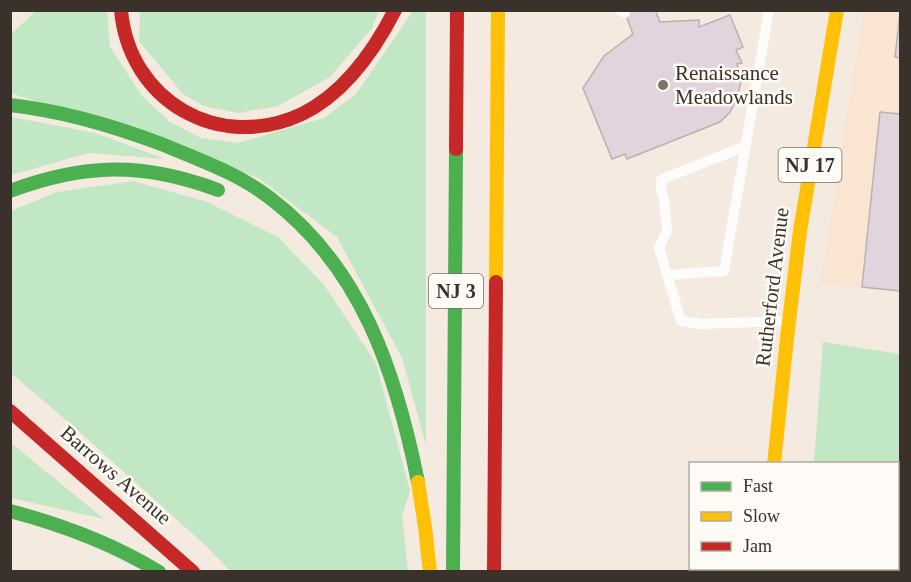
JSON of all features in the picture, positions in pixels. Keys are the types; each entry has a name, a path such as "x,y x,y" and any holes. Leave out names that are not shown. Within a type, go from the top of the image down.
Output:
{"main road":[{"path":"121,10 124,31 133,57 157,91 191,114 218,124 242,127 284,121 327,99 368,57 384,33 395,10"},
{"name":"NJ 3","path":"453,572 457,10"},
{"name":"Rutherford Avenue","path":"774,462 805,197 837,10"},
{"name":"NJ 3","path":"494,572 500,15"},
{"path":"10,105 52,111 137,135 235,177 268,196 299,222 328,253 352,287 371,322 393,382 409,438 430,572"},
{"path":"10,191 53,176 112,168 170,174 191,179 228,194"},
{"path":"276,220 306,244 334,273 379,340"},
{"name":"Barrows Avenue","path":"10,411 193,572"},
{"path":"10,511 60,525 106,542 159,572"}],"lane":[{"path":"667,275 724,271 769,10"},
{"path":"746,146 661,180 667,231 659,248 681,321 700,324 789,321"}],"shaded area":[{"path":"864,11 900,11 900,293 820,283"}],"green space":[{"path":"36,11 107,11 110,47 142,96 170,122 201,138 238,143 324,118 356,94 413,11 426,11 426,445 402,358 337,237 257,177 11,93 11,34"},
{"path":"140,11 379,11 372,28 330,77 278,106 238,113 204,106 183,94 139,41"},
{"path":"11,117 95,133 165,159 89,153 11,175"},
{"path":"134,181 207,202 278,237 324,285 376,363 410,491 402,516 408,571 230,571 206,546 11,373 11,211 57,192"},
{"path":"823,342 900,354 900,571 806,571 899,570 899,462 814,462"},
{"path":"11,443 104,519 11,498"}],"building":[{"name":"Renaissance Meadowlands","path":"624,10 655,10 660,22 699,20 699,27 730,15 743,47 736,50 742,63 737,64 741,82 737,99 730,112 720,122 627,159 625,154 612,159 583,88 604,56 633,34"},
{"path":"900,12 900,58 895,57"},
{"path":"880,112 900,114 900,291 862,287"}],"traffic: fast":[{"path":"10,105 88,120 145,138 191,156 258,189 302,226 329,257 351,290 370,325 399,401 418,482"},
{"path":"453,572 456,149"},
{"path":"10,191 64,175 114,169 164,174 218,190"},
{"path":"10,511 87,536 159,572"}],"traffic: slow":[{"path":"496,282 498,10"},
{"path":"774,462 800,231 837,10"},
{"path":"418,482 430,572"}],"traffic: jam":[{"path":"121,10 128,42 141,70 160,93 183,111 210,122 240,127 271,124 302,114 332,95 357,70 378,41 395,10"},
{"path":"456,149 457,10"},
{"path":"494,572 496,282"},
{"path":"10,411 193,572"}],"place":[{"name":"Renaissance Meadowlands","path":"663,85"}]}
